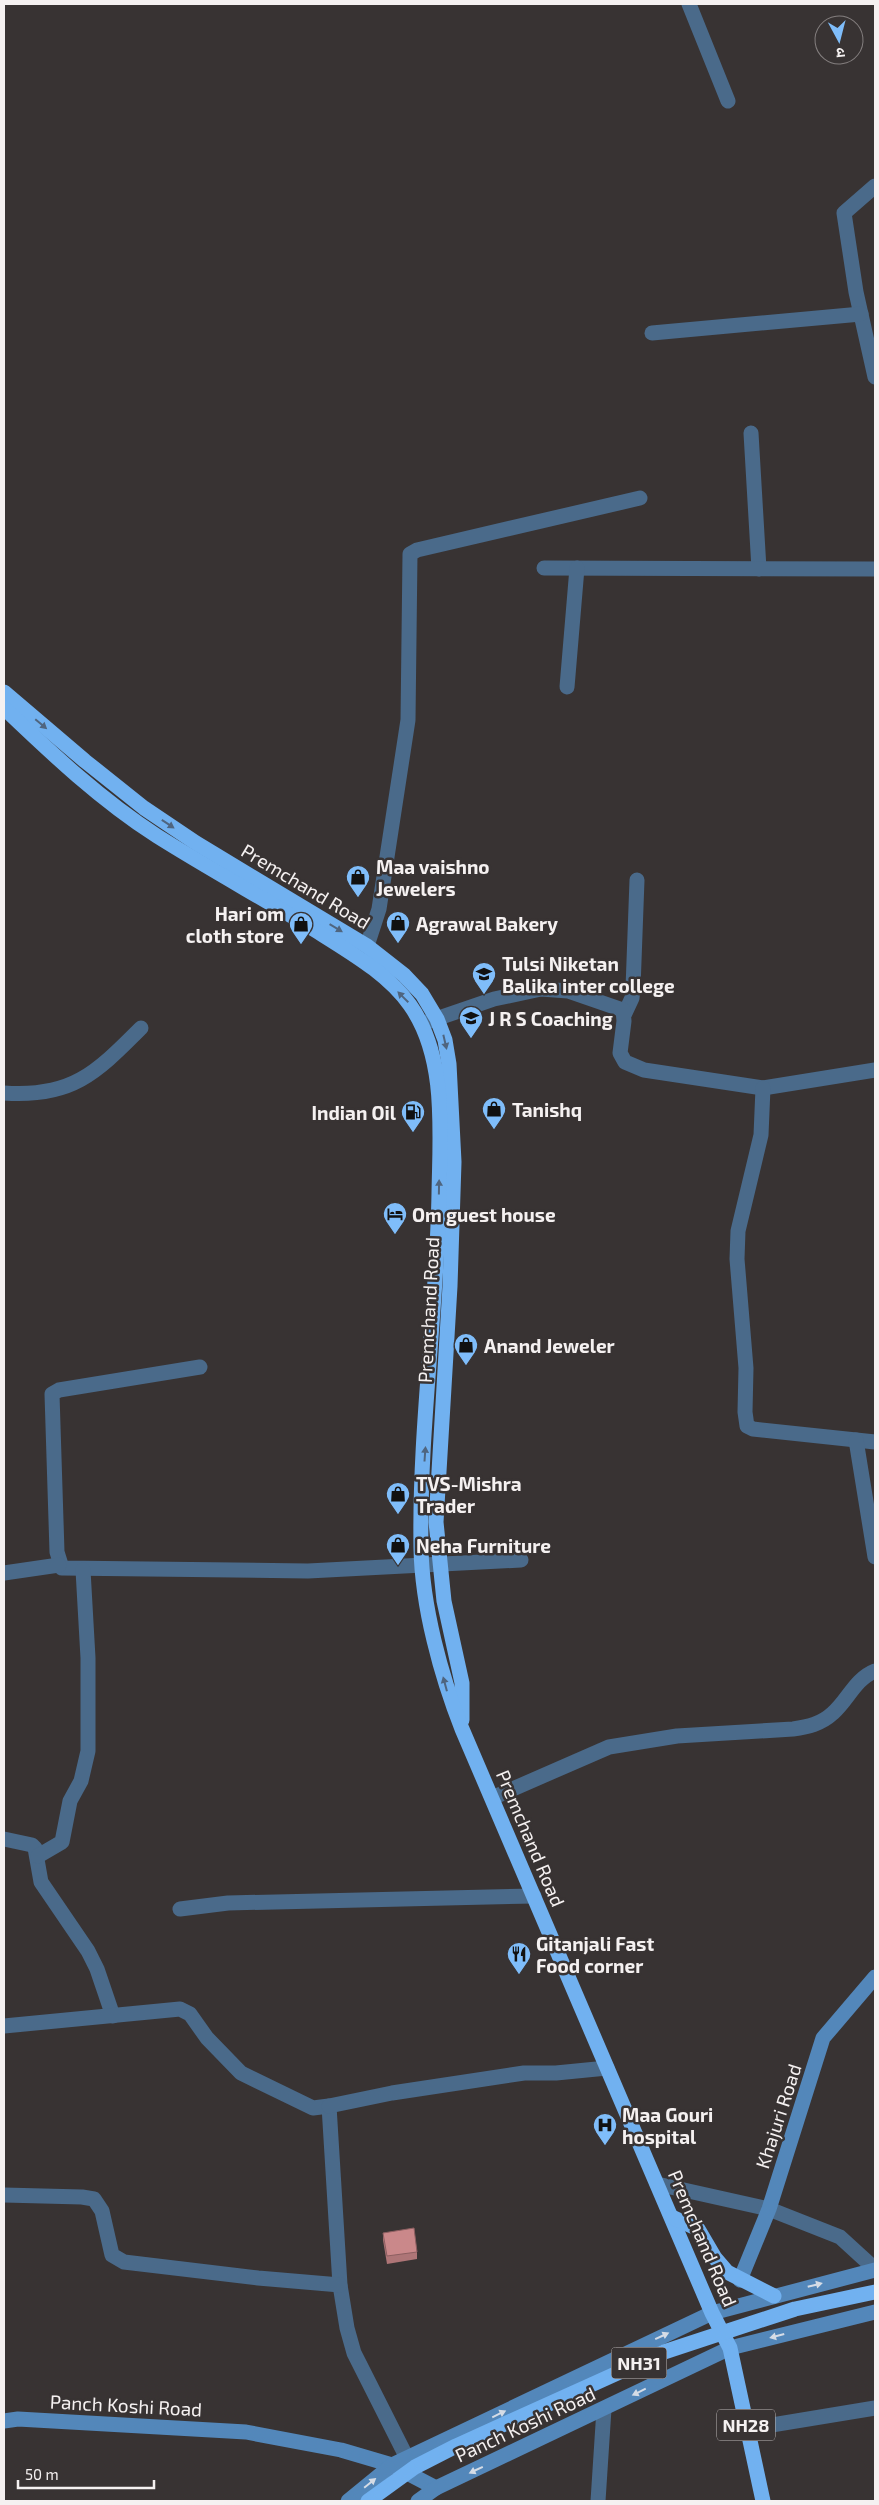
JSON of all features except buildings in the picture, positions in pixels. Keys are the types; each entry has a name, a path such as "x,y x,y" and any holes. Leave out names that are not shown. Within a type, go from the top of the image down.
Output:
{"highway":[{"name":"Premchand Road","path":"4,692 144,808 204,848 367,946 404,975 422,994 437,1019 445,1040 449,1064 454,1162 450,1286 436,1522 444,1601 462,1683 462,1729"},
{"name":"Premchand Road","path":"4,708 111,804 225,878 281,909 361,959 408,1003 421,1024 430,1049 437,1084 440,1126 438,1246 422,1496 423,1565 428,1602 446,1688 607,2068 712,2312 730,2348"},
{"path":"672,2217 698,2229 715,2258 728,2272 740,2280 774,2296"},
{"name":"NH31","path":"368,2501 415,2467 456,2446 664,2352 794,2309 875,2292"},
{"name":"NH28","path":"730,2348 762,2501"}],"street":[{"path":"688,4 728,101"},
{"path":"875,186 844,213 861,314 875,377"},
{"path":"652,333 861,314"},
{"path":"751,433 759,569"},
{"path":"367,946 379,909 408,720 410,554 417,550 640,498"},
{"path":"544,568 875,569"},
{"path":"567,687 577,568"},
{"path":"637,880 632,998 625,1013 620,1053 625,1062 644,1070 763,1088 875,1070"},
{"path":"421,1024 494,1000 541,989 568,991 620,1008 625,1013"},
{"path":"4,1093 44,1092 66,1088 84,1080 104,1065 141,1028"},
{"path":"763,1088 760,1135 740,1223 737,1258 746,1368 747,1426 753,1429 875,1442"},
{"path":"59,1565 52,1394 59,1390 200,1367"},
{"path":"856,1440 875,1556"},
{"path":"4,1573 59,1565 66,1569 84,1570 308,1571 521,1560"},
{"path":"38,1856 62,1842 70,1802 85,1769 89,1707 84,1570"},
{"path":"492,1798 610,1747 676,1736 793,1730 810,1726 834,1712 856,1684 875,1671"},
{"path":"4,1839 32,1845 38,1856 41,1882 88,1951 97,1969 113,2016"},
{"path":"180,1909 228,1903 534,1896"},
{"name":"Khajuri Road","path":"740,2280 769,2209 823,2038 875,1977"},
{"path":"4,2026 173,2009 185,2010 240,2073 313,2108 392,2093 524,2073 556,2073 607,2068"},
{"path":"329,2106 343,2312 354,2353 407,2458"},
{"path":"657,2184 769,2209 840,2238 875,2270"},
{"path":"4,2195 82,2197 94,2200 102,2211 112,2255 124,2262 258,2278 340,2285"},
{"name":"Panch Koshi Road","path":"392,2465 712,2312 875,2270"},
{"name":"Panch Koshi Road","path":"4,2421 18,2419 246,2432 341,2450 392,2465 436,2488 730,2348 875,2312"},
{"path":"747,2429 875,2408"},
{"path":"598,2501 604,2409"},
{"path":"348,2501 392,2465"},
{"path":"418,2501 436,2488"}],"place":[{"name":"Maa vaishno Jewelers","path":"358,898"},
{"name":"Agrawal Bakery","path":"398,944"},
{"name":"Hari om cloth store","path":"301,945"},
{"name":"Tulsi Niketan Balika inter college","path":"484,995"},
{"name":"J R S Coaching","path":"471,1039"},
{"name":"Tanishq","path":"494,1130"},
{"name":"Indian Oil","path":"413,1133"},
{"name":"Om guest house","path":"395,1235"},
{"name":"Anand Jeweler","path":"466,1366"},
{"name":"TVS-Mishra Trader","path":"398,1515"},
{"name":"Neha Furniture","path":"398,1566"},
{"name":"Gitanjali Fast Food corner","path":"519,1975"},
{"name":"Maa Gouri hospital","path":"605,2146"}]}
